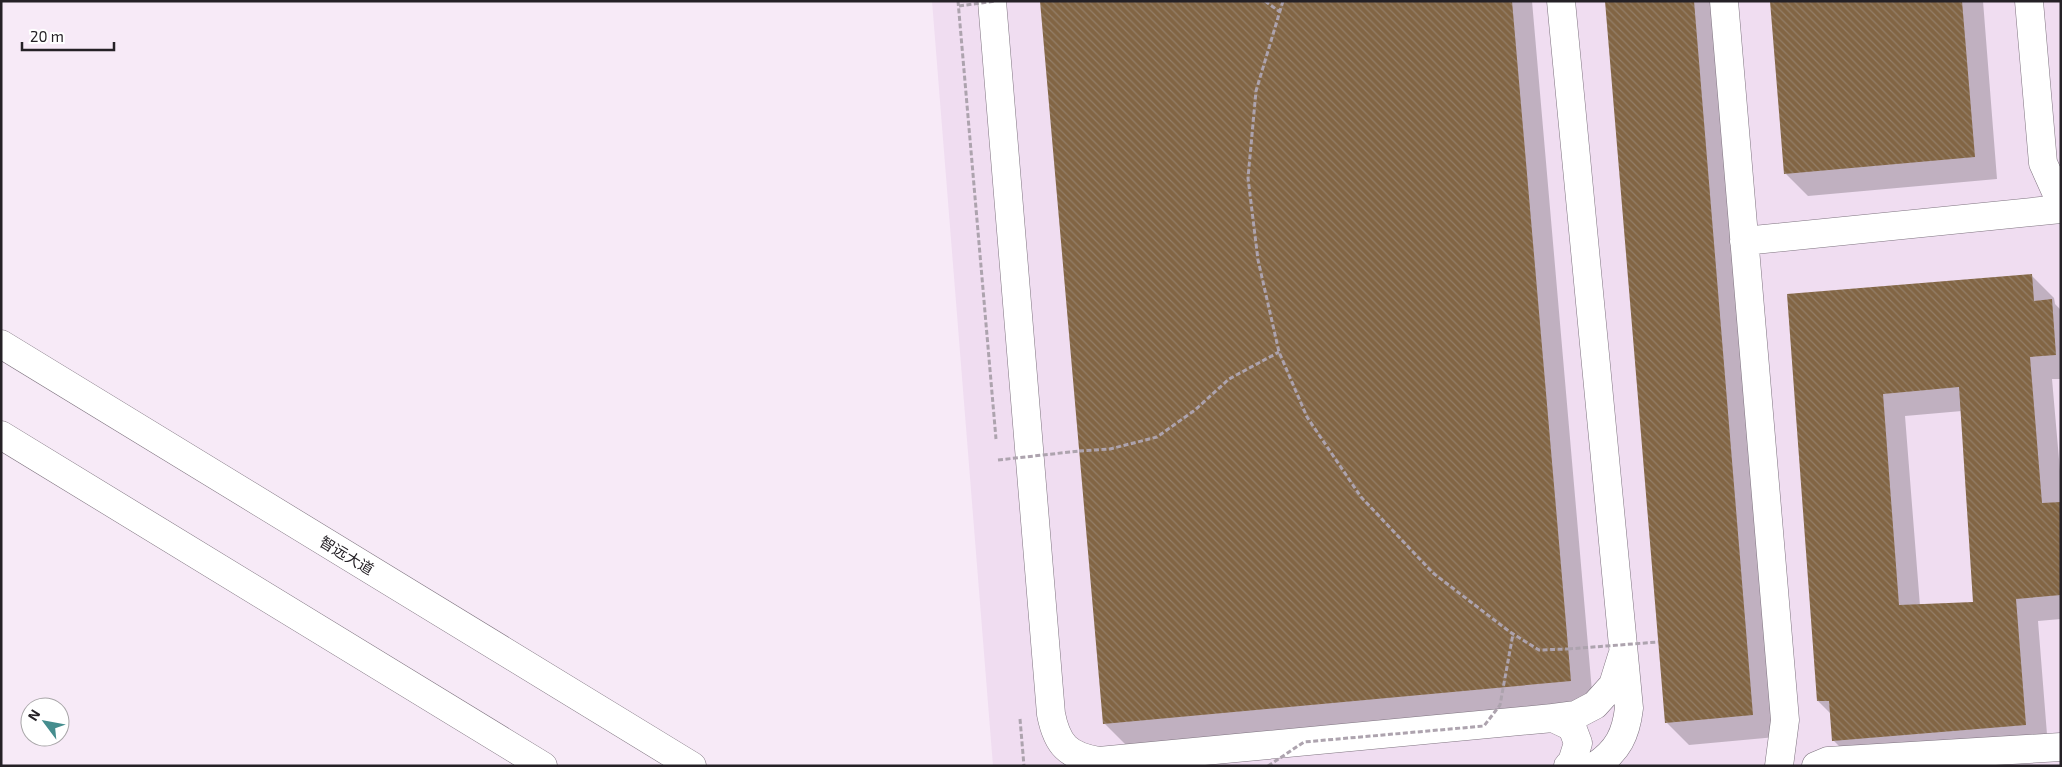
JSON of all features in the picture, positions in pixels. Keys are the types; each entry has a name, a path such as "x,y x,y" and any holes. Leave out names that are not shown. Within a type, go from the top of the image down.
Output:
{"main road":[{"path":"992,1 1051,714 1055,732 1063,746 1073,754 1099,761 1576,715 1595,705 1613,684 1623,651"},
{"path":"1561,1 1629,708 1627,725 1622,739 1615,750 1596,766"},
{"path":"1724,1 1785,720 1779,766"},
{"path":"2029,1 2043,163 2061,203"},
{"path":"1744,241 2061,209"},
{"name":"智远大道","path":"1,344 692,766"},
{"path":"1,435 532,763"},
{"path":"1553,718 1572,727 1578,743 1572,762 1568,766"},
{"path":"1816,766 1828,761 2061,747"}],"path":[{"path":"958,1 996,440"},
{"path":"958,6 996,1"},
{"path":"1265,1 1280,12"},
{"path":"1283,1 1256,91 1248,178 1258,260 1279,352 1307,417 1361,497 1433,572 1513,634 1538,650 1658,642"},
{"path":"998,460 1110,449 1157,437 1195,410 1229,379 1279,352"},
{"path":"997,450 998,470"},
{"path":"1268,766 1304,742 1484,726 1500,705 1513,634"},
{"path":"1019,716 1024,766"}],"shaded area":[{"path":"932,1 2061,1 2061,766 993,766"}],"building":[{"path":"1040,1 1512,1 1571,681 1103,724"},
{"path":"1605,1 1694,1 1753,715 1665,723"},
{"path":"1770,1 1962,1 1975,157 1784,174"},
{"path":"2032,274 2034,301 2052,299 2056,355 2030,357 2042,503 2061,502 2061,595 2016,599 2026,725 1832,741 1829,701 1817,701 1787,294","holes":["1959,387 1973,602 1899,605 1883,394"]}]}
